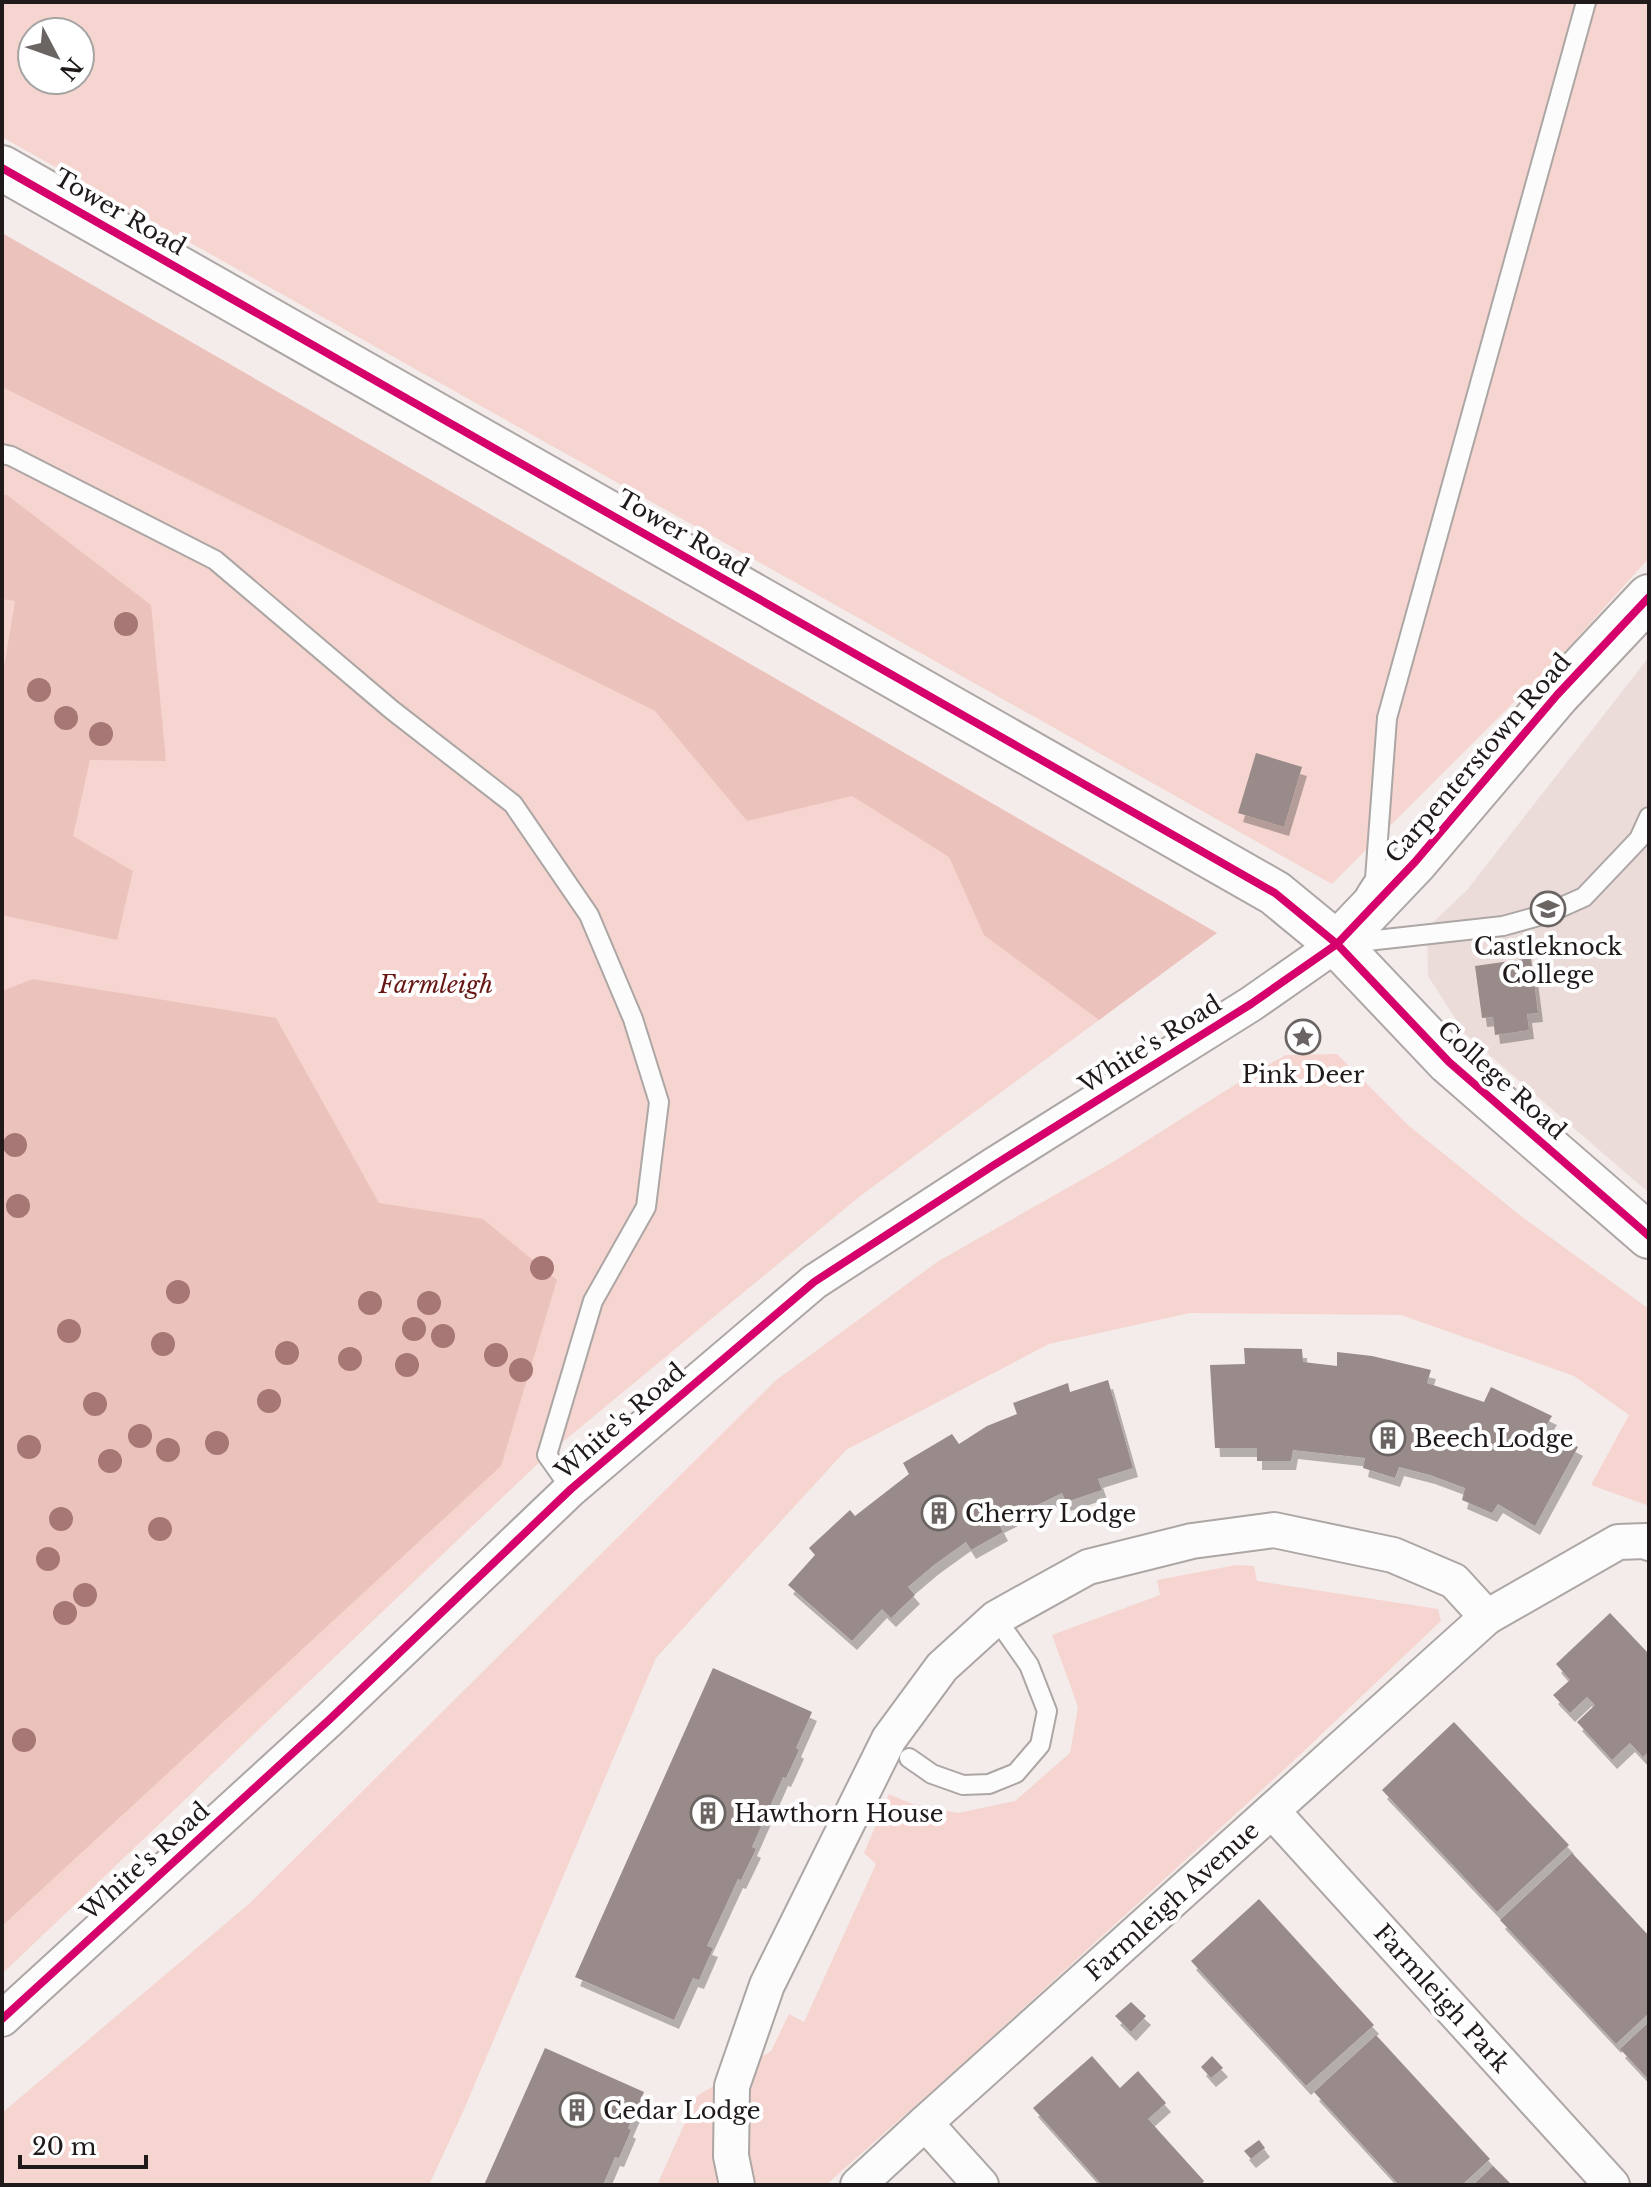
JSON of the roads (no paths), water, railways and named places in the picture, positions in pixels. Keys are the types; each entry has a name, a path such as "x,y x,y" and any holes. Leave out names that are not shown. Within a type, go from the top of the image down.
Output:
{"street":[{"name":"Tower Road","path":"2,168 1275,893 1337,944"},
{"name":"Carpenterstown Road","path":"1337,944 1415,862 1557,695 1649,597"},
{"name":"College Road","path":"1337,944 1449,1062 1649,1236"},
{"name":"White's Road","path":"2,2019 330,1719 571,1489 814,1282 1251,1004 1337,944"},
{"path":"737,2185 731,2156 732,2086 767,1985 889,1739 942,1667 996,1618 1088,1567 1192,1541 1274,1530 1393,1555 1454,1581 1487,1617"},
{"name":"Farmleigh Avenue","path":"858,2185 1487,1617 1618,1542 1647,1542"},
{"name":"Farmleigh Park","path":"1272,1811 1612,2185"},
{"path":"925,2123 981,2185"}],"lane":[{"path":"1337,944 1375,879 1387,718 1586,2"},
{"path":"2,454 215,560 392,710 513,804 589,915 633,1019 659,1102 646,1207 593,1301 547,1455 571,1489"},
{"path":"1337,944 1503,926 1546,914 1584,897 1639,839 1649,817"},
{"path":"909,1758 932,1774 963,1785 989,1784 1016,1773 1040,1745 1047,1711 1029,1665 996,1618"}],"place":[{"name":"Castleknock College","path":"1548,909"},
{"name":"Pink Deer","path":"1303,1037"},
{"name":"Beech Lodge","path":"1388,1438"},
{"name":"Cherry Lodge","path":"939,1513"},
{"name":"Hawthorn House","path":"708,1813"},
{"name":"Cedar Lodge","path":"577,2110"}],"park label":[{"name":"Farmleigh","path":"436,984"}]}
